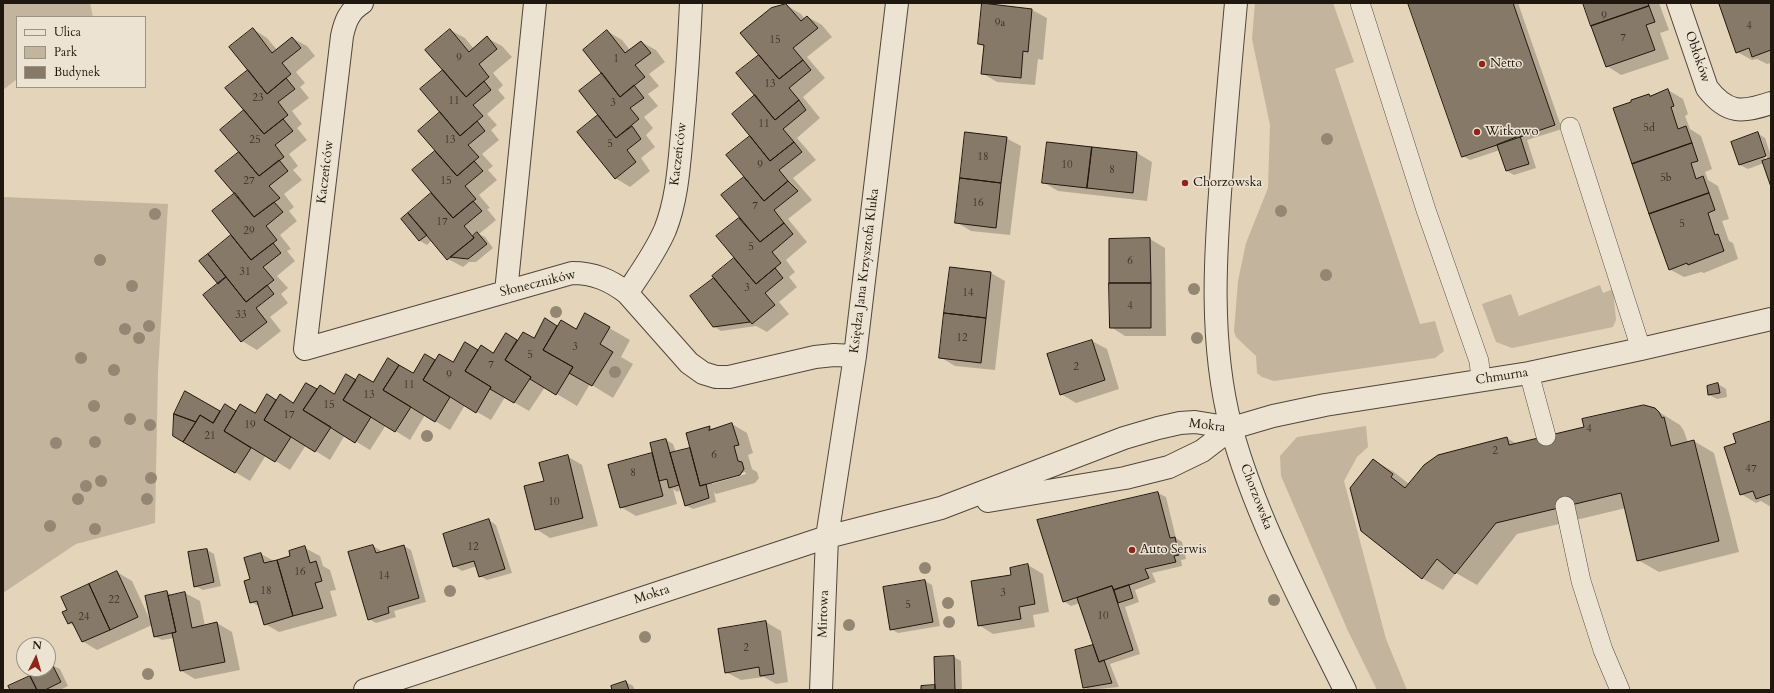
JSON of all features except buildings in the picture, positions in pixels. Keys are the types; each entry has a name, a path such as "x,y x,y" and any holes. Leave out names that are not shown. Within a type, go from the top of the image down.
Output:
{"street":[{"path":"506,292 535,3"},
{"name":"Kaczeńców","path":"627,293 654,252 665,229 673,203 679,165 687,75 691,3"},
{"name":"Księdza Jana Krzysztofa Kluka","path":"827,538 855,356 897,3"},
{"name":"Chorzowska","path":"1236,3 1216,246 1219,355 1224,392 1232,428 1251,486 1270,534 1344,690"},
{"name":"Obłoków","path":"1678,3 1708,88 1716,100 1729,108 1742,110 1771,103"},
{"name":"Kaczeńców","path":"305,349 342,36 344,25 350,13 359,5"},
{"name":"Słoneczników","path":"305,349 572,273 586,273 614,283 627,293 689,363 703,373 716,377 729,377 752,373 815,357 834,355 855,356"},
{"name":"Chmurna","path":"1232,428 1272,416 1325,405 1408,393 1482,379 1529,373 1771,319"},
{"name":"Mokra","path":"941,508 1124,438 1158,428 1180,423 1196,422 1232,428"},
{"name":"Mokra","path":"365,690 827,538 941,508 1125,478 1162,469 1179,463 1202,451 1232,428"},
{"name":"Mirtowa","path":"821,690 827,538"}],"lane":[{"path":"1360,3 1428,218 1478,361 1482,379"},
{"path":"1570,127 1641,349"},
{"path":"1529,373 1546,436"},
{"path":"1565,506 1581,581 1603,650 1620,690"}],"green space":[{"path":"3,3 90,3 93,16 16,16 16,80 3,90"},
{"path":"1255,3 1333,3 1354,62 1335,69 1420,324 1435,321 1444,351 1435,358 1274,381 1262,377 1257,373 1256,356 1236,337 1234,331 1238,281 1246,243 1268,188 1270,125 1252,39"},
{"path":"3,197 168,204 158,372 155,523 76,544 3,593"},
{"path":"1600,285 1603,293 1613,289 1616,320 1613,327 1512,348 1496,342 1482,304 1511,294 1519,316"},
{"path":"1366,426 1368,447 1357,457 1344,481 1386,639 1407,690 1377,690 1348,631 1281,476 1280,456 1297,437"}],"place":[{"name":"Netto","path":"1482,64"},
{"name":"Witkowo","path":"1477,132"},
{"name":"Chorzowska","path":"1185,183"},
{"name":"Auto Serwis","path":"1132,550"}]}
